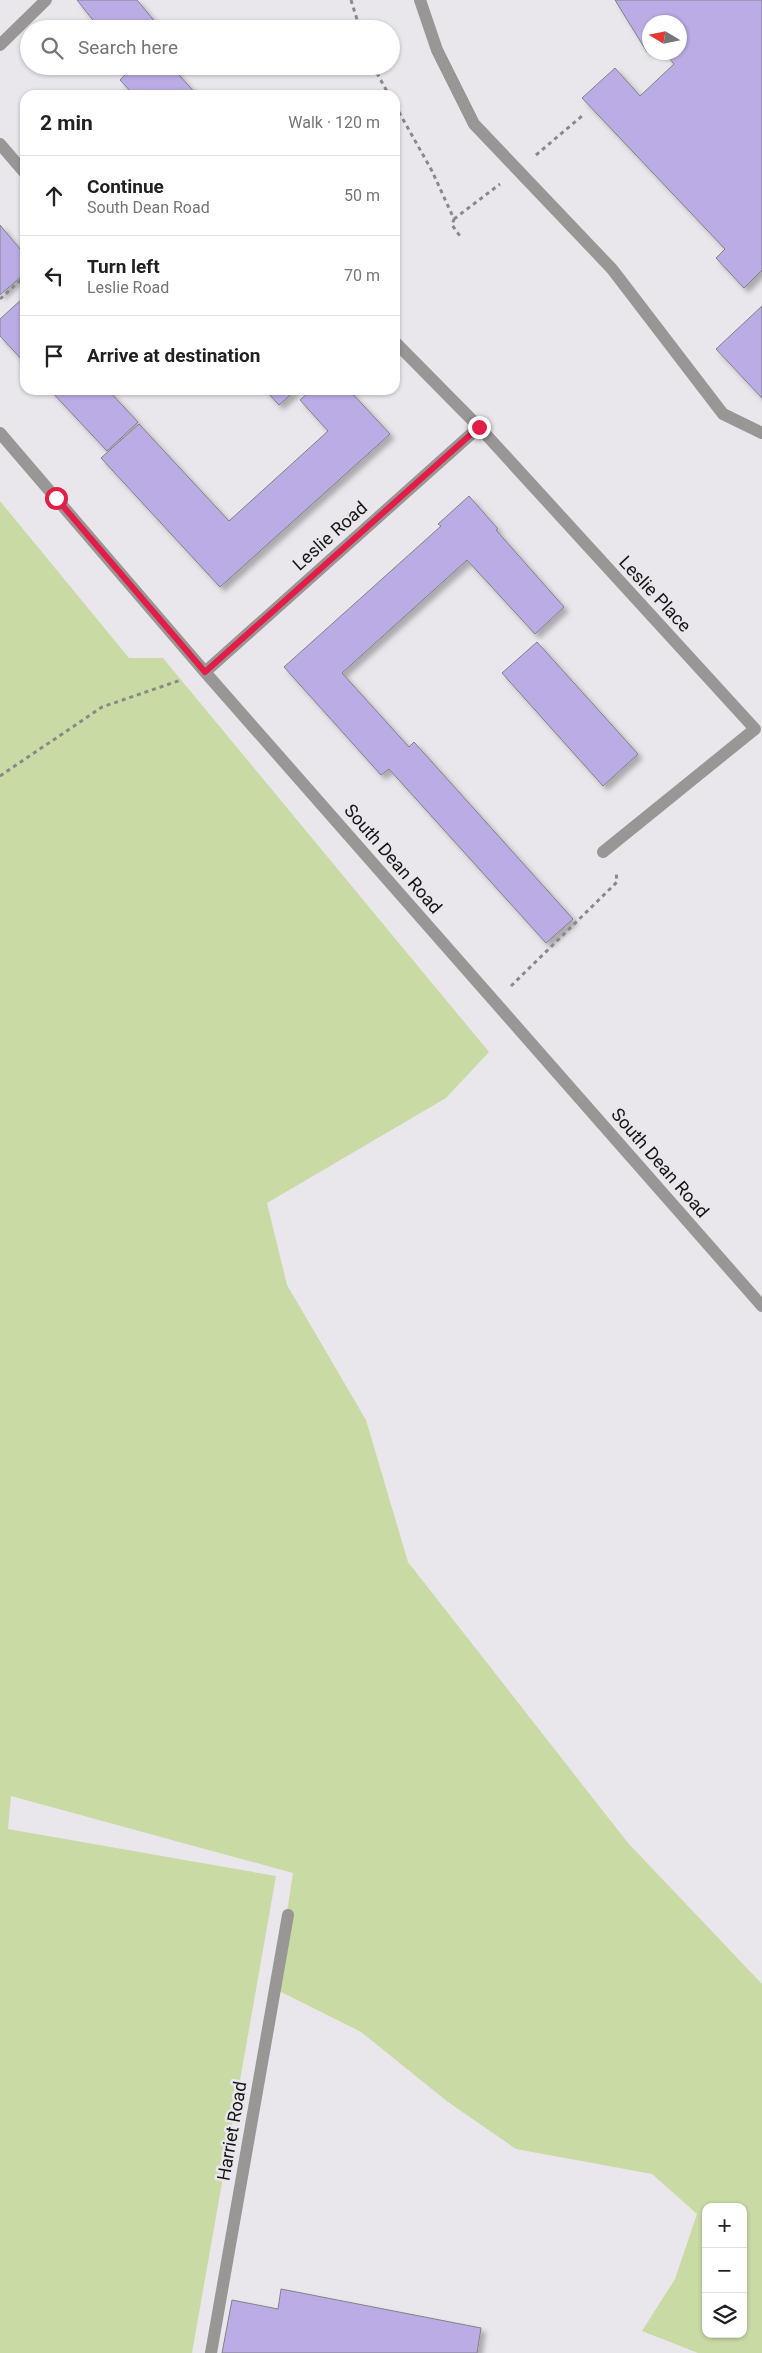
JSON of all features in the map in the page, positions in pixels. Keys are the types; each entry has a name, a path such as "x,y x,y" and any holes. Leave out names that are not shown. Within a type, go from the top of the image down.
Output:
{"street":[{"path":"26,20 46,0"},
{"path":"420,0 437,50 474,124 612,269 724,414 762,432"},
{"path":"0,45 20,25"},
{"path":"0,144 20,167"},
{"name":"Leslie Place","path":"400,347 479,427 755,728 608,848"},
{"name":"Leslie Road","path":"205,672 479,427"},
{"name":"South Dean Road","path":"0,433 205,672 762,1306"},
{"name":"Harriet Road","path":"211,2353 288,1915"}],"path":[{"path":"351,0 357,20"},
{"path":"378,75 386,90"},
{"path":"400,114 432,171 454,219 452,225 462,239"},
{"path":"0,299 20,281"},
{"path":"0,776 102,707 205,672"},
{"path":"495,1002 617,882 608,848"}],"green space":[{"path":"0,501 129,658 163,658 489,1052 446,1098 267,1203 287,1285 366,1420 408,1562 628,1843 762,1984 762,2353 698,2353 642,2331 675,2279 697,2214 652,2174 516,2149 448,2102 361,2032 275,1989 293,1873 11,1796 8,1829 276,1876 192,2353 0,2353"}],"building":[{"path":"77,0 137,0 154,20 93,20"},
{"path":"615,0 762,0 762,270 744,288 716,258 725,249 582,98 615,68 640,96 674,64 671,60 687,60 687,15 642,15 642,44"},
{"path":"125,75 179,75 193,90 129,90 120,80"},
{"path":"0,225 20,249 20,277 0,295"},
{"path":"20,301 20,358 0,336 0,319"},
{"path":"762,306 762,398 716,349"},
{"path":"55,395 113,395 138,422 107,451"},
{"path":"270,395 290,395 279,405"},
{"path":"306,395 354,395 390,434 220,587 101,458 139,424 229,521 328,431 300,400"},
{"path":"469,496 498,529 496,530 564,607 535,634 467,560 342,673 409,747 414,742 573,919 546,943 389,769 381,775 284,667 441,526 438,524"},
{"path":"537,642 638,754 603,786 502,673"},
{"path":"281,2289 481,2328 477,2353 222,2353 232,2300 278,2309"}],"route":[{"path":"56,498 205,672 479,427"}]}
